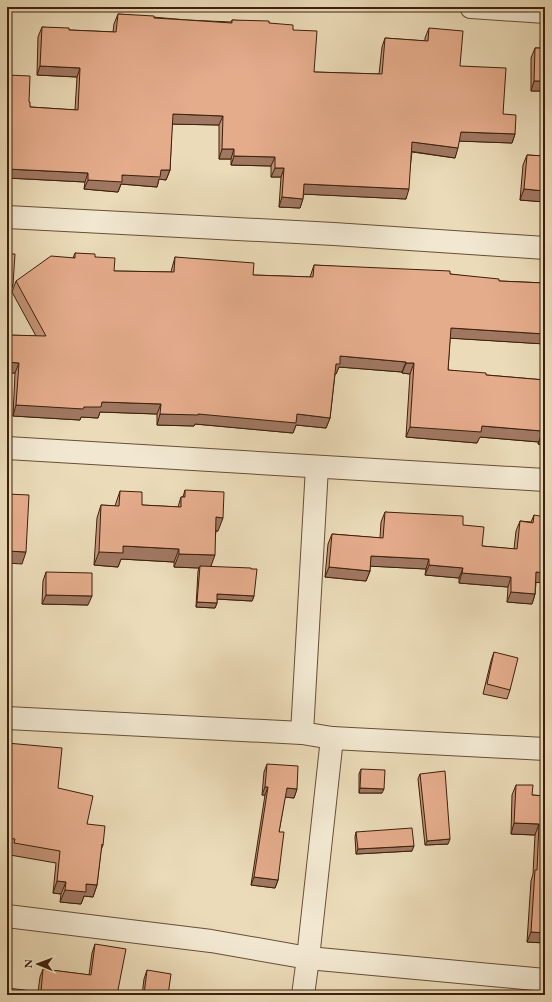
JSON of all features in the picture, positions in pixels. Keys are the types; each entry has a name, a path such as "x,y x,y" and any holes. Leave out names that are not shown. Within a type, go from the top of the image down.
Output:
{"street":[{"path":"471,7 545,12"},
{"path":"7,217 334,234 545,248"},
{"path":"7,448 545,480"},
{"path":"302,733 317,467"},
{"path":"7,718 302,733 332,738 545,749"},
{"path":"303,995 332,738"},
{"path":"7,916 211,941 308,958 545,980"}],"building":[{"path":"118,14 232,23 232,20 269,21 269,23 293,25 293,30 317,31 314,72 382,74 385,38 428,41 429,28 463,31 460,66 506,68 503,114 516,115 515,134 461,132 458,148 412,142 409,189 304,184 303,199 282,197 284,168 275,168 275,157 234,156 234,149 222,149 223,116 173,114 170,170 161,170 160,177 122,175 122,182 88,180 88,173 7,169 7,75 30,76 30,107 78,110 80,68 40,66 42,27 116,32"},
{"path":"535,48 545,48 545,81 534,81"},
{"path":"527,155 545,156 545,191 524,189"},
{"path":"75,253 95,254 95,257 115,258 114,271 174,272 175,257 254,263 253,275 313,277 314,265 450,271 450,274 499,279 499,281 545,283 545,334 451,328 448,370 545,380 545,434 542,434 542,431 482,426 481,432 410,427 414,363 340,356 340,364 336,364 330,418 297,414 296,423 198,414 160,414 161,404 102,402 101,407 84,407 83,409 16,405 19,363 7,362 7,335 46,336 16,281 51,256 75,258"},
{"path":"7,254 15,254 13,285 7,284"},
{"path":"185,490 224,492 223,518 216,517 215,555 179,554 179,549 123,546 123,553 99,552 101,505 119,506 120,491 142,492 142,505 181,507 181,497 185,497"},
{"path":"7,494 29,495 26,552 7,551"},
{"path":"385,512 463,516 463,525 484,527 482,546 517,549 520,521 533,523 534,515 545,517 545,573 536,572 535,594 511,592 511,577 462,573 463,568 429,565 429,559 371,556 370,571 329,567 332,534 383,538"},
{"path":"200,566 257,569 254,596 217,594 217,603 197,602"},
{"path":"46,572 92,573 92,596 46,595"},
{"path":"494,652 518,658 510,690 487,684"},
{"path":"7,743 62,748 58,788 93,796 87,824 105,826 97,885 86,884 86,892 65,890 66,882 57,881 60,851 14,843 15,839 7,838"},
{"path":"267,764 298,766 297,789 287,788 279,832 284,832 278,880 254,877 268,787 265,787"},
{"path":"361,769 385,770 384,789 360,788"},
{"path":"445,771 450,839 427,841 420,774"},
{"path":"516,785 533,785 532,795 545,796 545,933 531,932 535,870 537,870 539,824 514,823"},
{"path":"412,828 414,846 358,849 356,832"},
{"path":"95,944 126,949 117,995 7,995 7,988 41,992 43,969 91,975"},
{"path":"147,970 171,974 168,995 144,995"},
{"path":"327,991 404,995 326,995"}]}
